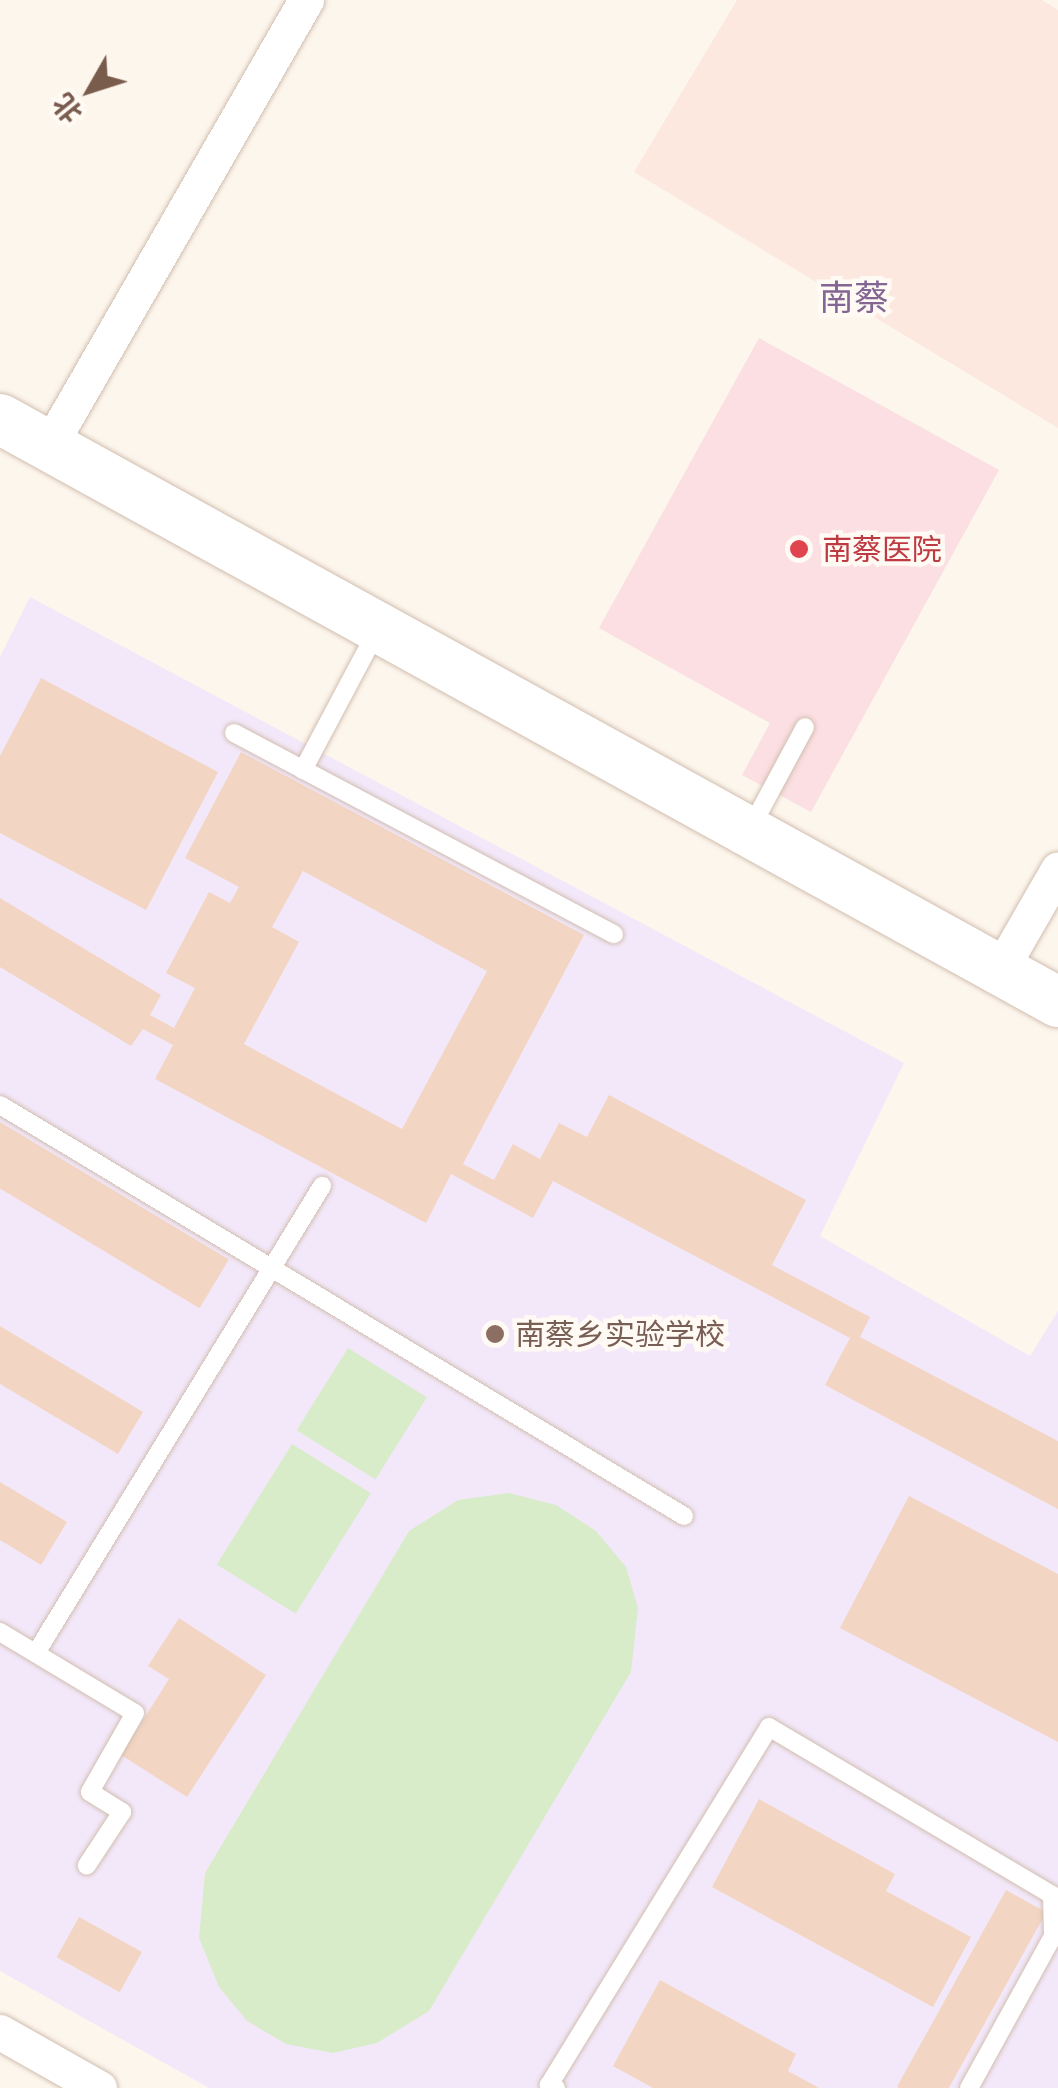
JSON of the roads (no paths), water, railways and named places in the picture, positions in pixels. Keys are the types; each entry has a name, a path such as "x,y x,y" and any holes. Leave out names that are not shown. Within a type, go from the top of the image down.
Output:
{"street":[{"path":"50,446 306,0"},
{"path":"0,419 1058,1002"},
{"path":"1000,970 1058,869"},
{"path":"0,2032 99,2088"}],"lane":[{"path":"303,770 379,628"},
{"path":"749,832 805,727"},
{"path":"234,733 614,934"},
{"path":"0,1105 684,1516"},
{"path":"36,1653 322,1186"},
{"path":"0,1632 135,1713 90,1792 122,1812 88,1865"},
{"path":"556,2088 549,2084 770,1727 1052,1895 1053,1936 969,2088"}],"place":[{"name":"南蔡医院","path":"799,549"},
{"name":"南蔡乡实验学校","path":"495,1334"}],"district":[{"name":"南蔡","path":"854,297"}]}
